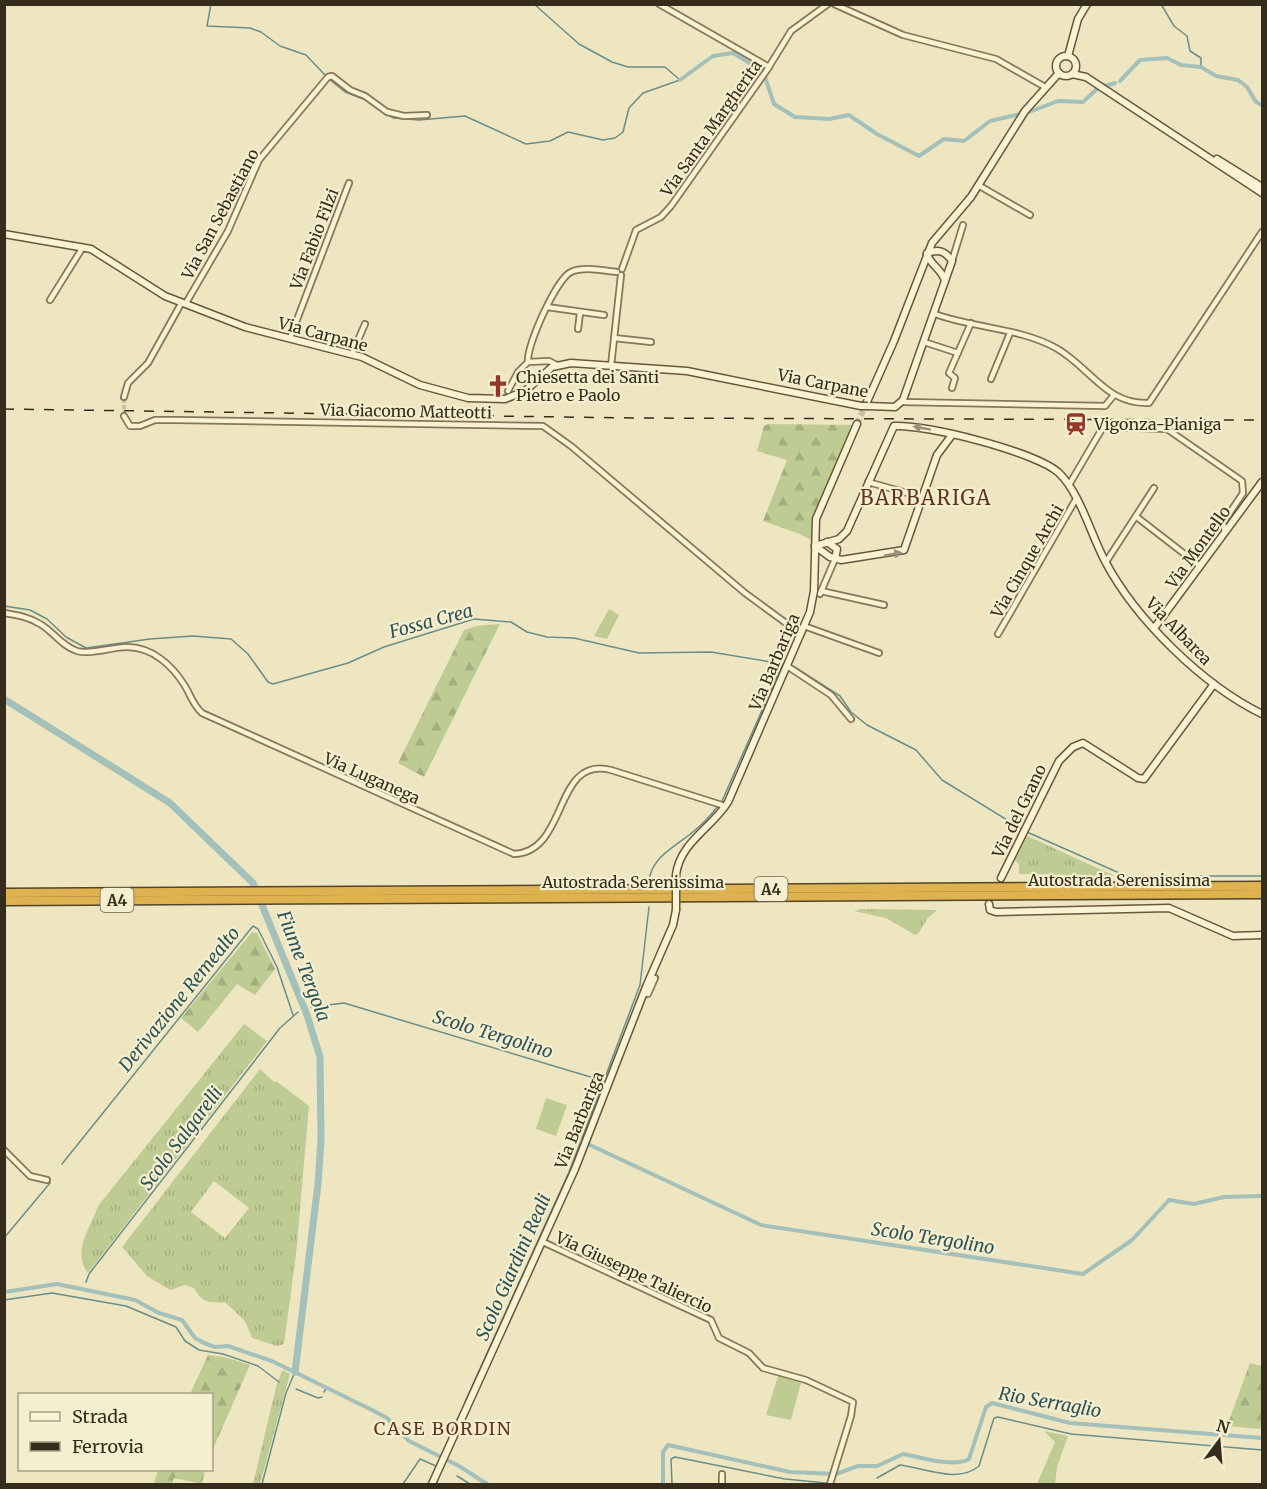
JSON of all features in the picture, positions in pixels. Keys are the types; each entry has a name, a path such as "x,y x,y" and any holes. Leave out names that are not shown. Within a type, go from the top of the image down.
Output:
{"highway":[{"name":"Autostrada Serenissima","path":"4,893 1263,886"},
{"name":"Autostrada Serenissima","path":"4,901 1263,894"}],"street":[{"path":"659,4 766,70"},
{"name":"Via Santa Margherita","path":"611,366 620,272 636,230 667,212 791,31 828,4"},
{"path":"834,4 903,35 996,59 1046,87"},
{"path":"1068,56 1078,19 1087,4"},
{"path":"1059,73 1057,61 1068,56"},
{"path":"1068,56 1074,59 1086,77 1263,195"},
{"path":"1072,74 1076,65"},
{"path":"865,406 894,341 934,239 978,185 1024,111 1059,73"},
{"path":"1059,73 1065,76 1072,74 1086,77"},
{"name":"Via San Sebastiano","path":"184,303 228,231 259,160 328,76 332,76 350,90 365,96 387,112 416,116 427,115"},
{"path":"1168,131 1263,188"},
{"name":"Via Fabio Filzi","path":"290,338 349,183"},
{"path":"978,185 1030,215"},
{"path":"902,402 935,314 963,225"},
{"path":"935,314 1010,333 1057,348 1114,395 1128,402 1149,403 1263,232"},
{"name":"Via Carpane","path":"4,234 45,243 83,247 105,255 149,287 184,303 245,327 352,354 420,384 462,397 483,400 505,399 525,391 544,372 557,365 571,363 701,373 865,406 895,407 902,402 1105,406 1114,395"},
{"path":"934,239 935,248 946,253 951,264"},
{"path":"927,254 956,246"},
{"path":"50,300 83,247"},
{"path":"927,254 930,263 946,282"},
{"path":"919,275 951,264"},
{"path":"508,391 518,372 528,362 528,352 547,307 569,273 582,269 620,272"},
{"path":"124,397 128,383 148,363 184,303"},
{"path":"547,307 604,315"},
{"path":"578,329 580,313"},
{"path":"952,388 955,379 949,373 971,323"},
{"path":"352,354 365,324"},
{"path":"992,379 1010,333"},
{"path":"614,338 651,342"},
{"path":"924,342 958,354"},
{"name":"Via Carpane","path":"528,362 551,361 557,365"},
{"name":"Via Giacomo Matteotti","path":"124,416 130,426 136,427 161,420 543,426 571,446 745,593 801,634"},
{"name":"Via Barbariga","path":"432,1485 575,1169 644,993 674,925 678,861 684,850 713,822 725,806 801,634 813,603 815,527 820,507 857,424"},
{"path":"815,546 839,539 846,531 892,427 918,427 1027,456 1057,471 1069,485 1103,427 1167,429 1242,481 1243,493 1222,523 1225,532"},
{"path":"815,546 835,559 856,559 904,550 937,455 952,435"},
{"path":"868,482 918,496"},
{"name":"Via Montello","path":"1155,627 1263,482"},
{"name":"Via Albarea","path":"1069,485 1106,562 1124,592 1182,658 1214,684 1263,714"},
{"path":"1106,562 1154,488"},
{"name":"Via Cinque Archi","path":"998,634 1076,499"},
{"path":"1138,518 1200,566"},
{"path":"815,527 837,549 835,559 820,592 884,605"},
{"path":"826,554 825,545 828,541"},
{"path":"814,562 820,555 826,554"},
{"name":"Via Luganega","path":"4,613 20,615 41,624 62,643 77,651 89,652 109,647 148,648 175,672 186,688 193,705 201,713 514,854 526,854 543,843 576,779 591,769 603,768 725,806"},
{"path":"804,626 879,653"},
{"path":"787,666 831,695 851,719"},
{"name":"Via del Grano","path":"1001,878 1059,761 1067,753 1083,743 1138,778 1144,779 1214,684"},
{"path":"990,904 990,910 996,912 1169,908 1228,935 1263,935"},
{"name":"Via Barbariga","path":"644,993 648,994 655,978"},
{"path":"4,1150 30,1176 47,1180"},
{"name":"Via Giuseppe Taliercio","path":"543,1242 711,1320 715,1324 717,1336 749,1353 759,1366 806,1380 853,1402 830,1482"},
{"path":"722,1474 722,1485"}],"green space":[{"path":"768,424 853,425 814,514 811,540 763,521 787,460 757,451 764,426"},
{"path":"609,609 619,615 607,639 594,636"},
{"path":"500,624 424,777 398,763 464,630 477,626"},
{"path":"1025,835 1115,876 1019,874 1019,864 1013,858"},
{"path":"861,909 937,910 915,935 886,918 854,911"},
{"path":"252,932 257,933 275,969 255,995 237,984 198,1032 181,1018"},
{"path":"244,1024 267,1041 88,1273 83,1265 82,1248 98,1206"},
{"path":"260,1069 274,1082 276,1081 309,1106 296,1255 284,1344 277,1346 252,1338 245,1321 226,1303 203,1300 194,1288 185,1285 170,1290 147,1276 122,1247","holes":["214,1181 249,1208 225,1238 191,1212"]},
{"path":"546,1098 567,1105 556,1136 536,1129"},
{"path":"208,1355 250,1365 213,1449 213,1393 190,1393"},
{"path":"1250,1363 1262,1366 1262,1423 1260,1429 1227,1426"},
{"path":"283,1370 290,1374 260,1484 253,1484 277,1383"},
{"path":"778,1376 801,1383 791,1420 766,1415"},
{"path":"1044,1431 1068,1436 1057,1467 1055,1484 1037,1484 1055,1442"},
{"path":"158,1471 205,1471 202,1484 174,1478 172,1484 154,1484"}],"waterway":[{"path":"211,4 207,26 250,28 261,32 280,46 306,55 325,75"},
{"path":"329,79 345,92 366,100 393,118 419,120 465,116 526,144 550,141 568,132 603,140 615,138 623,132 629,108 643,93 680,80 665,67 628,67 612,62 579,44 534,4"},
{"path":"1161,4 1174,26 1187,36 1190,51 1201,58 1201,67"},
{"path":"680,80 713,56 733,53 763,71 774,104 795,117 829,119 849,115 877,134 919,156 944,139 964,141 990,121 1029,112 1058,101 1083,102 1098,88 1115,83"},
{"path":"1120,81 1140,60 1167,58 1181,65 1201,67 1216,76 1238,80 1247,87 1256,102 1262,105"},
{"name":"Fossa Crea","path":"4,606 30,610 47,619 66,637 86,648 150,639 193,636 231,639 248,654 268,682 273,684 348,663 384,647 474,619 511,622 527,632 547,637 574,638 639,653 711,652 783,664"},
{"name":"Fossa Crea","path":"722,801 782,665"},
{"path":"793,666 840,696 851,712 867,725 916,750 942,780 1022,829"},
{"name":"Fiume Tergola","path":"4,699 170,803 253,883 307,1015 320,1057 321,1139 318,1184 295,1372"},
{"name":"Fossa Crea","path":"649,880 651,871 661,857 701,825 718,806"},
{"path":"1027,832 1126,876 1262,876"},
{"name":"Fossa Crea","path":"606,1075 640,985 649,907"},
{"name":"Derivazione Remealto","path":"62,1164 253,926 258,929 277,967 293,1015"},
{"name":"Scolo Tergolino","path":"311,1007 344,1003 604,1081 569,1172 465,1402"},
{"name":"Scolo Salgarelli","path":"86,1282 89,1274 280,1028 298,1012"},
{"name":"Scolo Tergolino","path":"590,1145 761,1225 1083,1274 1132,1240 1169,1200 1194,1204 1224,1197 1262,1196"},
{"name":"Derivazione Remealto","path":"4,1238 50,1183"},
{"path":"4,1292 57,1284 135,1300 159,1313 182,1320 195,1338 204,1343 215,1347 228,1346 272,1361 372,1410 387,1418 409,1441 459,1466 487,1484"},
{"path":"4,1300 52,1293 126,1306 176,1327 185,1341 199,1350 223,1354 258,1366 279,1382"},
{"path":"262,1484 286,1393 295,1372"},
{"name":"Rio Serraglio","path":"324,1392 327,1387"},
{"path":"296,1389 318,1398 322,1397"},
{"name":"Rio Serraglio","path":"663,1484 663,1452 668,1445 790,1472 836,1474 858,1466 877,1466 903,1454 946,1462 962,1461 969,1459 986,1407 992,1403 1070,1423 1262,1438"},
{"path":"877,1478 900,1465 951,1474 971,1471 979,1466 994,1418 998,1417 1071,1434 1262,1450"},
{"path":"672,1484 671,1459 675,1457 785,1479 826,1483"},
{"name":"Scolo Giardini Reali","path":"403,1484 420,1459 436,1466"},
{"path":"457,1476 470,1484"}],"tunnel":[{"path":"124,397 124,416"},
{"path":"857,424 866,404"}],"railway":[{"path":"4,409 634,418 1262,420"}],"place":[{"name":"Chiesetta dei Santi Pietro e Paolo","path":"498,386"},
{"name":"Vigonza-Pianiga","path":"1076,424"}],"district":[{"name":"BARBARIGA","path":"926,497"},
{"name":"CASE BORDIN","path":"443,1428"}]}
